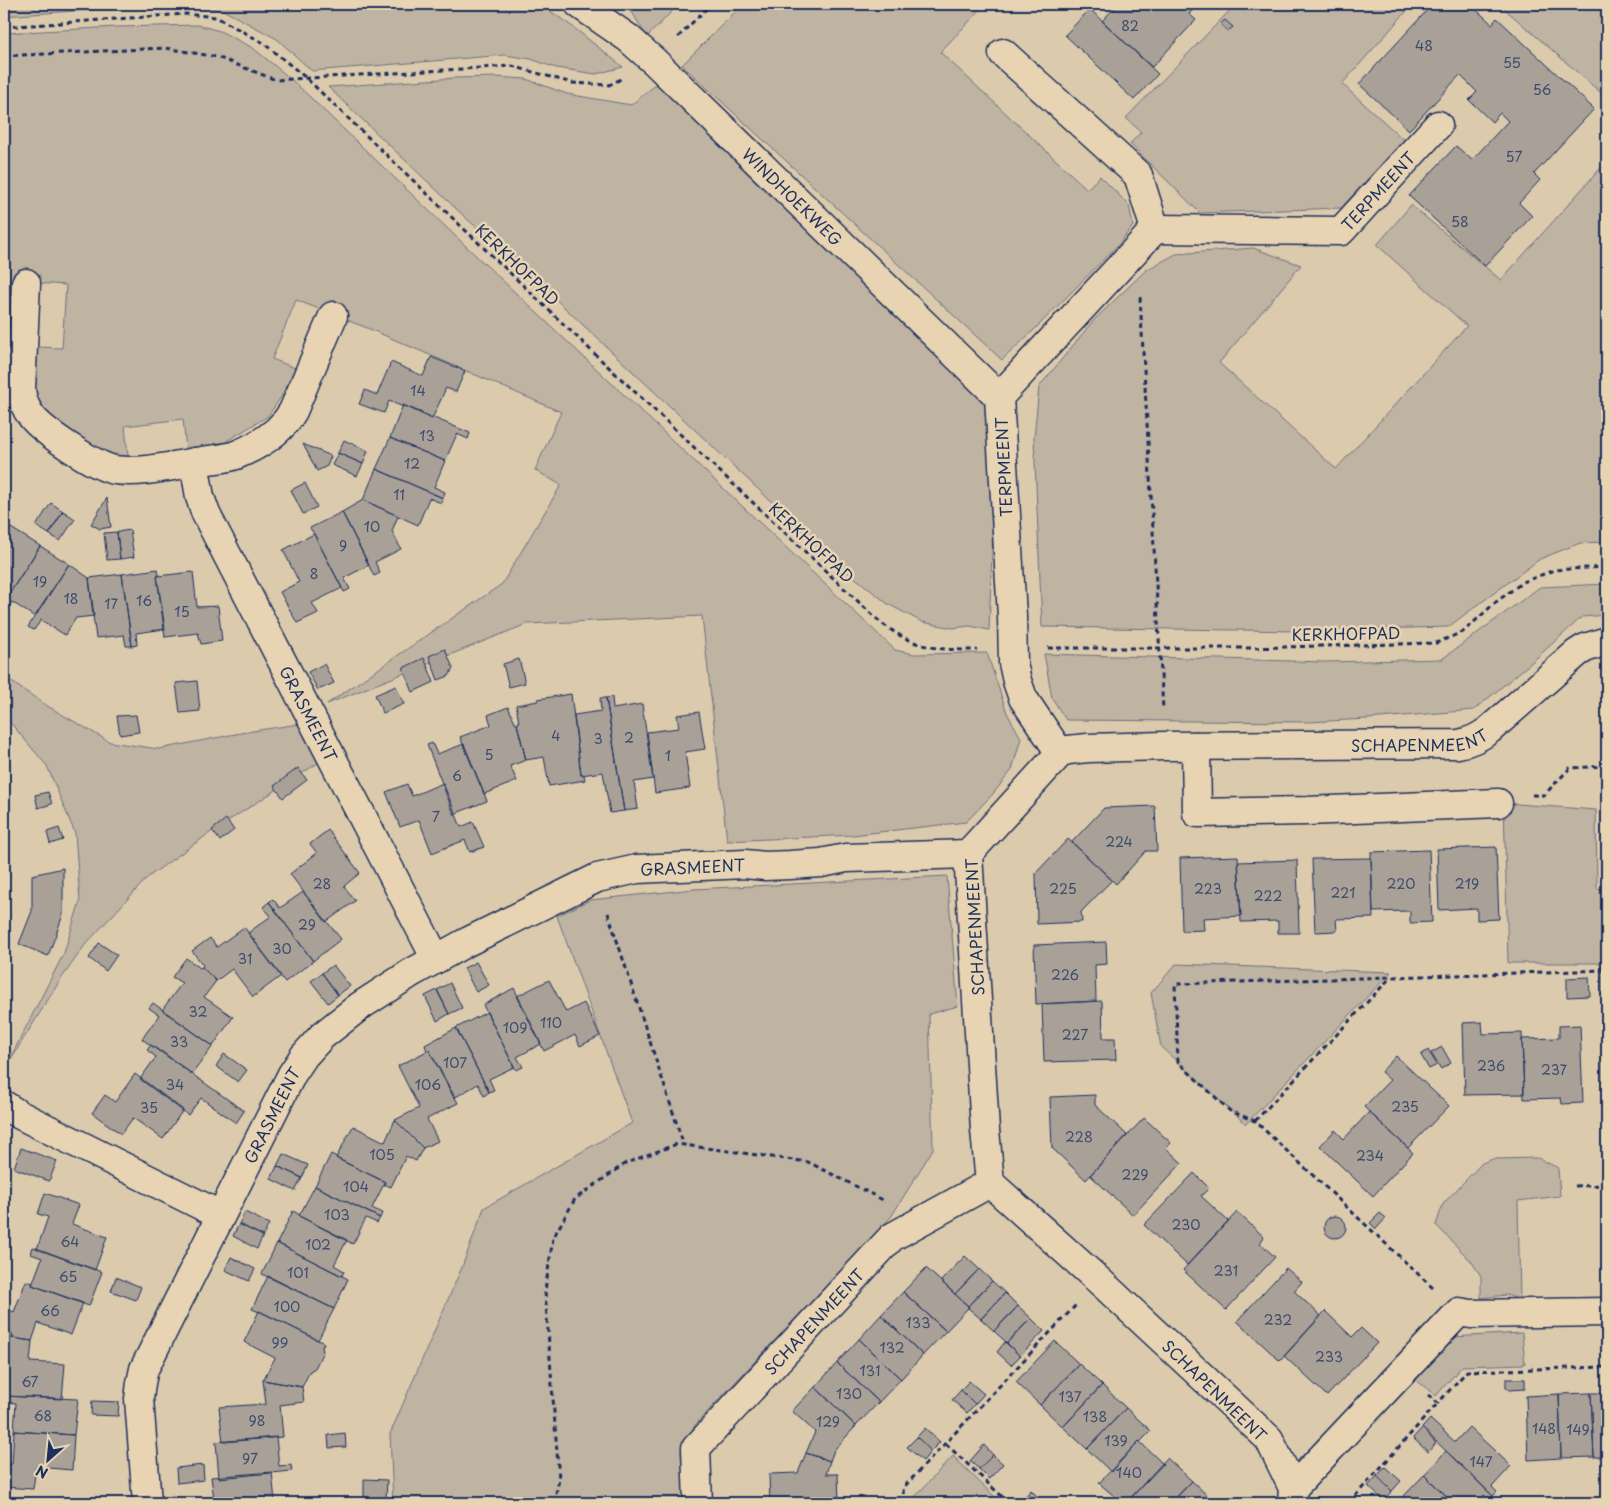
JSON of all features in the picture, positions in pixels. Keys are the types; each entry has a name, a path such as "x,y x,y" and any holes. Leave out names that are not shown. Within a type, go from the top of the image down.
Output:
{"street":[{"name":"WINDHOEKWEG","path":"579,4 628,38 655,62 999,397"},
{"path":"1003,53 1138,175 1155,228"},
{"name":"TERPMEENT","path":"1060,753 1023,698 1013,663 999,397 1155,228 1341,231 1438,126"},
{"path":"26,283 21,389 23,404 37,423 49,432 90,459 114,470 138,470 235,456 264,440 285,423 299,397 333,316"},
{"name":"GRASMEENT","path":"194,462 200,497 206,514 436,959"},
{"name":"SCHAPENMEENT","path":"1459,1312 1293,1495 1269,1439 1099,1280 990,1182 985,1130 968,854 1060,753 1068,750 1196,746 1465,743 1474,740 1489,730 1577,653 1585,648 1607,641"},
{"path":"1196,746 1197,813 1307,811 1498,803"},
{"name":"GRASMEENT","path":"147,1503 139,1399 142,1376 150,1354 292,1074 312,1046 322,1036 360,1006 411,973 465,943 597,878 637,869 736,864 765,866 821,863 846,858 968,854"},
{"path":"4,1104 18,1114 220,1215"},
{"name":"SCHAPENMEENT","path":"698,1503 696,1448 892,1237 990,1182"},
{"path":"1459,1312 1471,1314 1607,1312"}],"path":[{"path":"4,56 165,48 217,57 276,80 512,66 572,82 609,85 655,62 711,4"},
{"name":"KERKHOFPAD","path":"4,27 186,14 216,17 262,42 305,77 598,358 874,618 902,638 924,646 942,650 968,650"},
{"path":"1140,297 1163,716"},
{"name":"KERKHOFPAD","path":"1062,648 1160,649 1436,643 1463,632 1513,588 1532,577 1554,570 1607,567"},
{"path":"1528,795 1544,795 1570,768 1607,766"},
{"path":"597,878 683,1143"},
{"path":"1459,1312 1255,1121 1230,1111 1178,1062 1175,984 1607,970"},
{"path":"1255,1121 1391,978"},
{"path":"554,1503 559,1479 545,1291 553,1238 575,1199 626,1163 677,1144 808,1162 886,1202"},
{"path":"1575,1186 1607,1185"},
{"path":"904,1503 903,1488 1099,1280"},
{"path":"1349,1503 1467,1371 1607,1367"},
{"path":"1401,1374 1438,1403"},
{"path":"946,1444 1009,1503"}],"shaded area":[{"path":"4,4 176,4 4,16"},
{"path":"176,4 540,4 573,27 623,67 596,74 556,68 531,59 505,55 312,71 277,39 223,10"},
{"path":"623,4 679,4 647,37 632,12"},
{"path":"743,4 986,4 940,52 1087,189 1100,176 1129,205 1133,226 1119,244 1002,360 682,65"},
{"path":"1236,4 1413,4 1342,84 1404,140 1341,208 1200,213 1130,144 1141,132 1126,118"},
{"path":"1499,4 1607,4 1607,98"},
{"path":"198,25 220,31 253,48 291,79 895,650 914,654 987,653 1007,713 1021,738 1012,770 992,795 966,822 853,835 727,841 702,616 527,624 327,704 502,584 561,485 535,470 561,412 372,330 296,300 272,359 295,368 281,397 268,416 225,442 186,450 183,419 125,426 128,456 114,455 102,451 82,438 42,407 36,396 35,389 37,347 62,348 66,285 4,281 4,33"},
{"path":"496,77 526,79 567,94 631,105 659,82 998,391 989,630 970,626 953,628 922,622 888,604 839,565 328,87"},
{"path":"1607,161 1607,542 1580,543 1540,559 1448,627 1300,631 1042,627 1034,438 1039,387 1093,321 1146,270 1176,254 1253,248 1301,265 1219,363 1336,469 1467,326 1377,245 1411,205 1501,280"},
{"path":"1607,584 1607,615 1582,617 1474,710 1309,722 1066,720 1052,698 1044,654 1326,662 1442,659 1540,587"},
{"path":"4,677 49,707 110,742 159,749 299,724 321,761 211,832 148,877 85,945 61,979 4,1070 64,953 80,901 75,833 47,766 4,715"},
{"path":"1504,803 1596,810 1597,888 1607,890 1607,1176 1604,1176 1602,963 1508,963"},
{"path":"947,876 958,1006 929,1014 933,1149 891,1217 695,1425 681,1451 685,1503 393,1503 390,1434 462,1267 484,1208 632,1123 557,916 590,900 694,889"},
{"path":"1176,964 1391,972 1246,1124 1161,1047 1151,993"},
{"path":"1538,1158 1558,1168 1560,1196 1518,1201 1520,1300 1507,1295 1481,1298 1481,1276 1471,1261 1436,1225 1443,1204 1482,1163 1493,1159"},
{"path":"1522,1333 1525,1364 1462,1366 1436,1396 1416,1380 1452,1337"},
{"path":"953,1456 1001,1503 909,1503"}],"building":[{"path":"1118,4 1198,4 1189,14 1196,20 1152,67 1102,21"},
{"path":"1433,4 1470,4 1492,24 1497,18 1594,109 1534,174 1540,180 1519,203 1532,216 1485,266 1409,196 1456,146 1472,160 1508,121 1500,113 1492,122 1469,100 1477,92 1460,75 1409,130 1359,84"},
{"path":"1090,9 1158,74 1134,100 1065,35"},
{"path":"1225,20 1233,27 1228,31 1220,24"},
{"path":"431,357 465,371 456,392 446,388 432,419 403,405 403,407 389,401 384,413 359,404 365,390 377,395 391,362 423,376"},
{"path":"403,405 470,433 468,439 457,434 445,461 390,438"},
{"path":"390,438 445,461 434,487 445,492 443,498 376,469"},
{"path":"344,440 368,451 363,464 338,453"},
{"path":"303,444 331,456 327,466 317,471"},
{"path":"338,453 363,464 357,476 332,465"},
{"path":"376,469 443,498 441,503 429,498 418,525 363,500"},
{"path":"305,483 317,507 303,514 291,490"},
{"path":"107,498 111,527 100,529 91,524"},
{"path":"363,500 398,516 392,531 401,549 375,562 380,573 374,576 342,512"},
{"path":"51,503 63,511 49,534 36,526"},
{"path":"63,511 75,519 60,541 49,534"},
{"path":"342,512 369,565 344,578 350,589 344,592 310,528"},
{"path":"4,523 11,528 4,539"},
{"path":"11,528 40,546 4,602 4,539"},
{"path":"130,530 134,557 120,559 117,532"},
{"path":"117,532 120,559 107,560 104,533"},
{"path":"314,534 342,588 312,603 318,613 297,623 280,592 299,582 283,550"},
{"path":"40,546 69,564 35,617 12,602 5,611 4,602"},
{"path":"69,564 89,578 94,616 76,618 65,635 41,620 34,630 28,627"},
{"path":"158,569 159,576 157,576 165,629 136,633 137,645 132,646 122,574"},
{"path":"193,572 197,607 218,606 222,641 201,644 198,633 165,637 157,576"},
{"path":"122,574 132,646 126,646 124,635 96,638 89,578"},
{"path":"445,649 453,668 449,676 438,680 429,656"},
{"path":"424,658 434,682 413,692 403,668"},
{"path":"519,659 525,683 509,687 503,664"},
{"path":"324,664 334,683 318,690 308,672"},
{"path":"197,681 200,711 180,713 176,683"},
{"path":"396,686 404,704 383,713 375,695"},
{"path":"571,694 581,775 584,775 585,780 549,786 544,757 526,760 517,724 519,723 516,705 538,701 538,699"},
{"path":"612,697 613,709 642,704 653,779 634,782 638,809 624,811 606,698"},
{"path":"600,698 606,698 624,811 610,813 603,772 581,775 574,715 601,711"},
{"path":"508,707 517,724 526,760 510,766 517,781 484,794 460,737 491,725 488,715"},
{"path":"699,712 705,749 685,752 690,788 655,793 647,732 679,728 677,715"},
{"path":"136,715 139,732 120,735 117,716"},
{"path":"432,743 437,754 464,744 487,801 454,814 427,745"},
{"path":"298,768 307,780 283,798 274,786"},
{"path":"443,783 461,827 473,822 484,847 470,852 465,840 432,853 419,820 400,827 386,792 407,784 412,796"},
{"path":"48,792 52,804 38,808 35,795"},
{"path":"1155,806 1157,851 1146,851 1116,884 1072,842 1104,808"},
{"path":"226,819 234,830 220,841 212,830"},
{"path":"59,828 63,840 50,844 47,832"},
{"path":"328,830 360,873 344,886 355,901 326,922 290,874 317,853 310,844"},
{"path":"1068,839 1112,880 1081,912 1082,922 1037,924 1036,873"},
{"path":"1496,847 1499,919 1477,920 1477,908 1439,910 1437,849"},
{"path":"1429,850 1432,922 1410,923 1410,911 1373,912 1371,852"},
{"path":"1238,856 1241,916 1203,918 1204,930 1182,931 1180,858"},
{"path":"1371,858 1373,918 1336,919 1337,931 1315,932 1312,859"},
{"path":"1297,860 1299,933 1278,933 1278,921 1241,922 1238,862"},
{"path":"63,868 63,915 48,956 19,944 32,911 32,875"},
{"path":"303,892 341,939 313,961 269,902 273,899 280,908"},
{"path":"269,902 313,961 285,982 248,933 271,916 263,907"},
{"path":"244,927 281,976 253,997 232,969 216,981 202,967 203,965 192,951 210,938 217,947"},
{"path":"1106,942 1107,964 1095,965 1096,1001 1036,1004 1034,945"},
{"path":"99,943 117,955 106,971 89,958"},
{"path":"186,958 200,968 202,967 216,981 204,997 233,1017 213,1046 162,1010 182,983 172,977"},
{"path":"476,962 489,985 476,992 464,968"},
{"path":"333,965 350,986 338,995 322,973"},
{"path":"322,973 338,995 328,1003 311,981"},
{"path":"1589,977 1590,996 1567,997 1567,978"},
{"path":"549,980 566,1012 584,1003 600,1036 580,1046 575,1035 544,1051 517,996"},
{"path":"450,983 462,1008 449,1014 437,990"},
{"path":"514,988 541,1044 517,1057 523,1067 516,1070 483,1005"},
{"path":"437,990 449,1014 437,1021 425,996"},
{"path":"1102,1001 1103,1038 1115,1038 1116,1060 1044,1062 1042,1004"},
{"path":"153,1003 213,1046 192,1074 142,1039 159,1015 149,1008"},
{"path":"487,1012 514,1067 489,1079 494,1090 489,1092 456,1028"},
{"path":"1482,1022 1483,1034 1522,1033 1524,1094 1465,1095 1463,1023"},
{"path":"1580,1025 1583,1103 1562,1104 1561,1098 1524,1099 1522,1039 1559,1038 1559,1026"},
{"path":"456,1028 489,1092 484,1096 478,1084 454,1098 429,1050 427,1051 425,1045"},
{"path":"151,1045 244,1111 236,1123 201,1098 188,1115 140,1079 156,1057 147,1050"},
{"path":"1442,1047 1451,1063 1441,1069 1431,1053"},
{"path":"429,1050 458,1103 427,1119 438,1141 423,1148 395,1120 419,1108 398,1066"},
{"path":"1428,1050 1437,1065 1429,1069 1421,1055"},
{"path":"224,1054 247,1070 238,1082 216,1066"},
{"path":"1396,1056 1449,1106 1408,1148 1364,1107 1390,1080 1381,1072"},
{"path":"135,1074 183,1110 163,1139 133,1118 121,1134 92,1113 105,1095 115,1102"},
{"path":"1095,1095 1095,1105 1127,1135 1086,1180 1052,1148 1050,1097"},
{"path":"1369,1112 1413,1153 1373,1196 1320,1146 1335,1130 1344,1139"},
{"path":"1144,1118 1171,1143 1166,1148 1182,1163 1133,1215 1090,1175"},
{"path":"395,1120 423,1148 416,1161 406,1156 391,1187 384,1184 385,1182 336,1158 353,1126 385,1142"},
{"path":"21,1148 57,1161 49,1181 14,1168"},
{"path":"283,1154 308,1165 302,1178 277,1166"},
{"path":"331,1154 385,1182 372,1208 382,1213 380,1218 315,1186"},
{"path":"277,1166 302,1178 295,1191 271,1179"},
{"path":"1194,1173 1209,1188 1201,1196 1228,1221 1187,1265 1144,1225"},
{"path":"315,1186 380,1218 377,1223 366,1218 353,1244 299,1216"},
{"path":"45,1193 79,1205 72,1224 107,1237 95,1270 37,1249 48,1217 38,1214"},
{"path":"293,1211 299,1216 347,1240 334,1265 344,1271 342,1276 277,1243"},
{"path":"245,1212 269,1224 263,1236 239,1224"},
{"path":"1237,1212 1264,1237 1260,1243 1275,1257 1226,1310 1183,1270"},
{"path":"1380,1213 1386,1218 1376,1229 1370,1223"},
{"path":"1335,1216 1343,1219 1346,1227 1343,1235 1335,1238 1327,1235 1324,1227 1327,1219"},
{"path":"239,1224 263,1236 257,1249 233,1236"},
{"path":"277,1243 348,1279 334,1309 262,1274"},
{"path":"33,1247 102,1272 89,1306 32,1285 42,1258 31,1254"},
{"path":"965,1256 979,1269 955,1294 941,1281"},
{"path":"231,1257 255,1269 249,1281 225,1270"},
{"path":"926,1268 969,1307 946,1331 903,1292"},
{"path":"1286,1268 1302,1282 1294,1291 1321,1316 1280,1361 1237,1321"},
{"path":"979,1269 992,1281 968,1306 955,1294"},
{"path":"268,1276 334,1309 318,1340 252,1309"},
{"path":"116,1277 141,1287 136,1300 111,1291"},
{"path":"26,1281 33,1283 32,1285 83,1303 71,1335 38,1323 32,1341 12,1338 13,1335 4,1333 4,1308 14,1312"},
{"path":"992,1281 1005,1293 981,1319 968,1306"},
{"path":"903,1292 946,1331 923,1355 881,1315"},
{"path":"1005,1293 1018,1306 994,1331 981,1319"},
{"path":"1018,1306 1031,1318 1007,1343 994,1331"},
{"path":"259,1311 324,1343 322,1347 323,1352 315,1368 310,1371 302,1387 263,1380 275,1358 244,1342"},
{"path":"1325,1311 1352,1337 1361,1328 1377,1343 1327,1396 1284,1356"},
{"path":"881,1315 923,1355 901,1379 859,1339"},
{"path":"1031,1318 1044,1331 1020,1356 1007,1343"},
{"path":"12,1338 32,1341 30,1362 65,1364 62,1399 4,1396 4,1339"},
{"path":"859,1339 901,1379 879,1402 837,1363"},
{"path":"1055,1341 1079,1364 1040,1405 1016,1382"},
{"path":"1005,1342 1020,1356 1011,1365 997,1352"},
{"path":"837,1363 879,1402 856,1426 815,1387"},
{"path":"1079,1364 1102,1385 1063,1427 1040,1405"},
{"path":"1506,1379 1525,1379 1525,1389 1510,1390 1506,1387"},
{"path":"263,1380 302,1387 304,1402 280,1405 283,1437 223,1442 219,1407 266,1404"},
{"path":"969,1381 984,1394 975,1404 961,1390"},
{"path":"1102,1385 1126,1408 1087,1449 1063,1427"},
{"path":"815,1387 856,1426 834,1450 830,1461 806,1453 815,1432 792,1411"},
{"path":"961,1390 975,1404 967,1413 952,1400"},
{"path":"1591,1393 1594,1457 1561,1458 1559,1394"},
{"path":"1591,1393 1607,1393 1607,1457 1594,1457"},
{"path":"1559,1394 1561,1458 1528,1460 1526,1396"},
{"path":"4,1396 78,1399 74,1435 14,1431 16,1403 4,1402"},
{"path":"92,1401 119,1402 118,1416 91,1415"},
{"path":"1126,1408 1151,1431 1139,1441 1111,1472 1087,1449"},
{"path":"1430,1419 1455,1442 1469,1427 1511,1466 1492,1487 1497,1492 1493,1496 1422,1428"},
{"path":"925,1428 940,1442 931,1451 917,1437"},
{"path":"1422,1428 1436,1443 1428,1452 1413,1438"},
{"path":"14,1431 74,1435 72,1470 36,1467 33,1489 4,1487 4,1464 12,1464"},
{"path":"345,1433 346,1447 329,1448 328,1435"},
{"path":"276,1437 279,1466 291,1465 292,1471 219,1478 216,1442"},
{"path":"917,1437 931,1451 923,1461 907,1447"},
{"path":"1139,1441 1163,1464 1126,1503 1122,1503 1099,1483"},
{"path":"984,1445 993,1455 979,1469 970,1461"},
{"path":"1446,1451 1493,1496 1489,1500 1484,1495 1476,1503 1454,1503 1424,1475"},
{"path":"806,1453 830,1461 826,1474 838,1474 839,1503 770,1503 769,1474 798,1473"},
{"path":"993,1455 1003,1464 989,1479 979,1469"},
{"path":"1167,1458 1192,1481 1171,1503 1126,1503"},
{"path":"203,1465 204,1480 177,1483 176,1468"},
{"path":"1385,1467 1401,1481 1392,1491 1377,1476"},
{"path":"272,1472 275,1501 287,1500 287,1503 171,1503 214,1499 211,1477"},
{"path":"1424,1475 1454,1503 1406,1503 1401,1499"},
{"path":"1377,1476 1392,1491 1383,1500 1368,1486"},
{"path":"364,1479 387,1480 386,1499 364,1498"},
{"path":"1192,1481 1215,1503 1171,1503"},
{"path":"1031,1490 1040,1499 1036,1503 1019,1503"}]}
